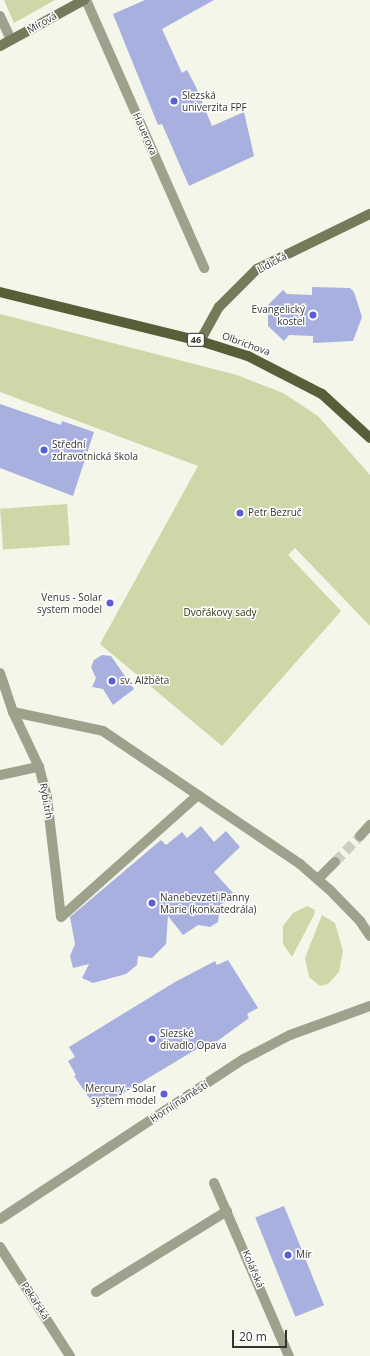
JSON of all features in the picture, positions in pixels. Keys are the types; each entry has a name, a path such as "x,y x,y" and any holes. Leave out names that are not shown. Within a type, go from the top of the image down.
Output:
{"main road":[{"name":"Olbrichova","path":"0,292 200,341 248,356 300,381 342,410 370,438"}],"street":[{"name":"Mírová","path":"0,46 85,0"},
{"name":"Hauerova","path":"85,0 204,268"},
{"path":"0,16 11,40"},
{"name":"Lidická","path":"200,341 219,307 257,269 370,214"},
{"name":"Rybí trh","path":"0,673 13,712 39,767 47,797 61,917 198,795"},
{"path":"13,712 103,731 318,879 360,921 370,936"},
{"path":"0,774 39,767"},
{"path":"360,836 370,825"},
{"path":"318,879 335,862"},
{"name":"Horní náměstí","path":"0,1219 244,1059 290,1035 370,1006"},
{"name":"Kolářská","path":"214,1183 289,1356"},
{"path":"96,1292 227,1211"},
{"name":"Pekařská","path":"0,1247 70,1356"}],"green space":[{"path":"4,0 55,0 14,23"},
{"name":"Dvořákovy sady","path":"0,314 237,375 283,393 318,416 370,475 370,626 295,548 288,555 341,611 222,746 100,644 198,466 0,392"},
{"path":"67,504 70,545 3,550 0,509"},
{"path":"307,906 315,910 314,915 292,957 283,944 283,926 293,913"},
{"path":"322,915 335,923 343,951 339,972 328,984 320,986 309,977 305,958"}],"building":[{"name":"Slezská univerzita FPF","path":"145,0 214,0 162,29 182,73 187,70 196,87 212,126 244,112 254,156 189,186 162,124 158,125 113,14"},
{"name":"Evangelický kostel","path":"312,287 350,288 354,292 362,317 353,341 313,343 313,336 289,335 284,341 268,326 268,305 283,290 287,294 312,295"},
{"name":"Střední zdravotnická škola","path":"0,404 61,425 62,421 94,432 73,496 0,468"},
{"name":"sv. Alžběta","path":"102,655 111,656 134,689 113,705 103,689 92,687 96,678 91,667 94,660"},
{"name":"Nanebevzetí Panny Marie (konkatedrála)","path":"201,826 214,842 226,831 240,847 214,872 233,893 220,906 218,922 210,927 198,925 183,935 168,916 166,944 152,958 138,956 137,965 126,974 93,983 82,978 89,964 73,968 70,956 75,944 70,917 161,840 166,845 182,832 187,838"},
{"name":"Slezské divadlo Opava","path":"228,960 258,1008 247,1014 249,1018 212,1045 201,1049 200,1047 97,1109 74,1076 76,1075 68,1061 75,1057 69,1047 175,982 215,961 217,965"},
{"name":"Mír","path":"284,1206 324,1305 295,1317 255,1218"}],"tunnel":[{"path":"335,862 360,836"}],"place":[{"name":"Slezská univerzita FPF","path":"174,101"},
{"name":"Evangelický kostel","path":"313,315"},
{"name":"Střední zdravotnická škola","path":"44,450"},
{"name":"Petr Bezruč","path":"240,513"},
{"name":"Venus - Solar system model","path":"110,603"},
{"name":"sv. Alžběta","path":"112,681"},
{"name":"Nanebevzetí Panny Marie (konkatedrála)","path":"152,903"},
{"name":"Slezské divadlo Opava","path":"152,1039"},
{"name":"Mercury - Solar system model","path":"164,1094"},
{"name":"Mír","path":"288,1255"}]}
